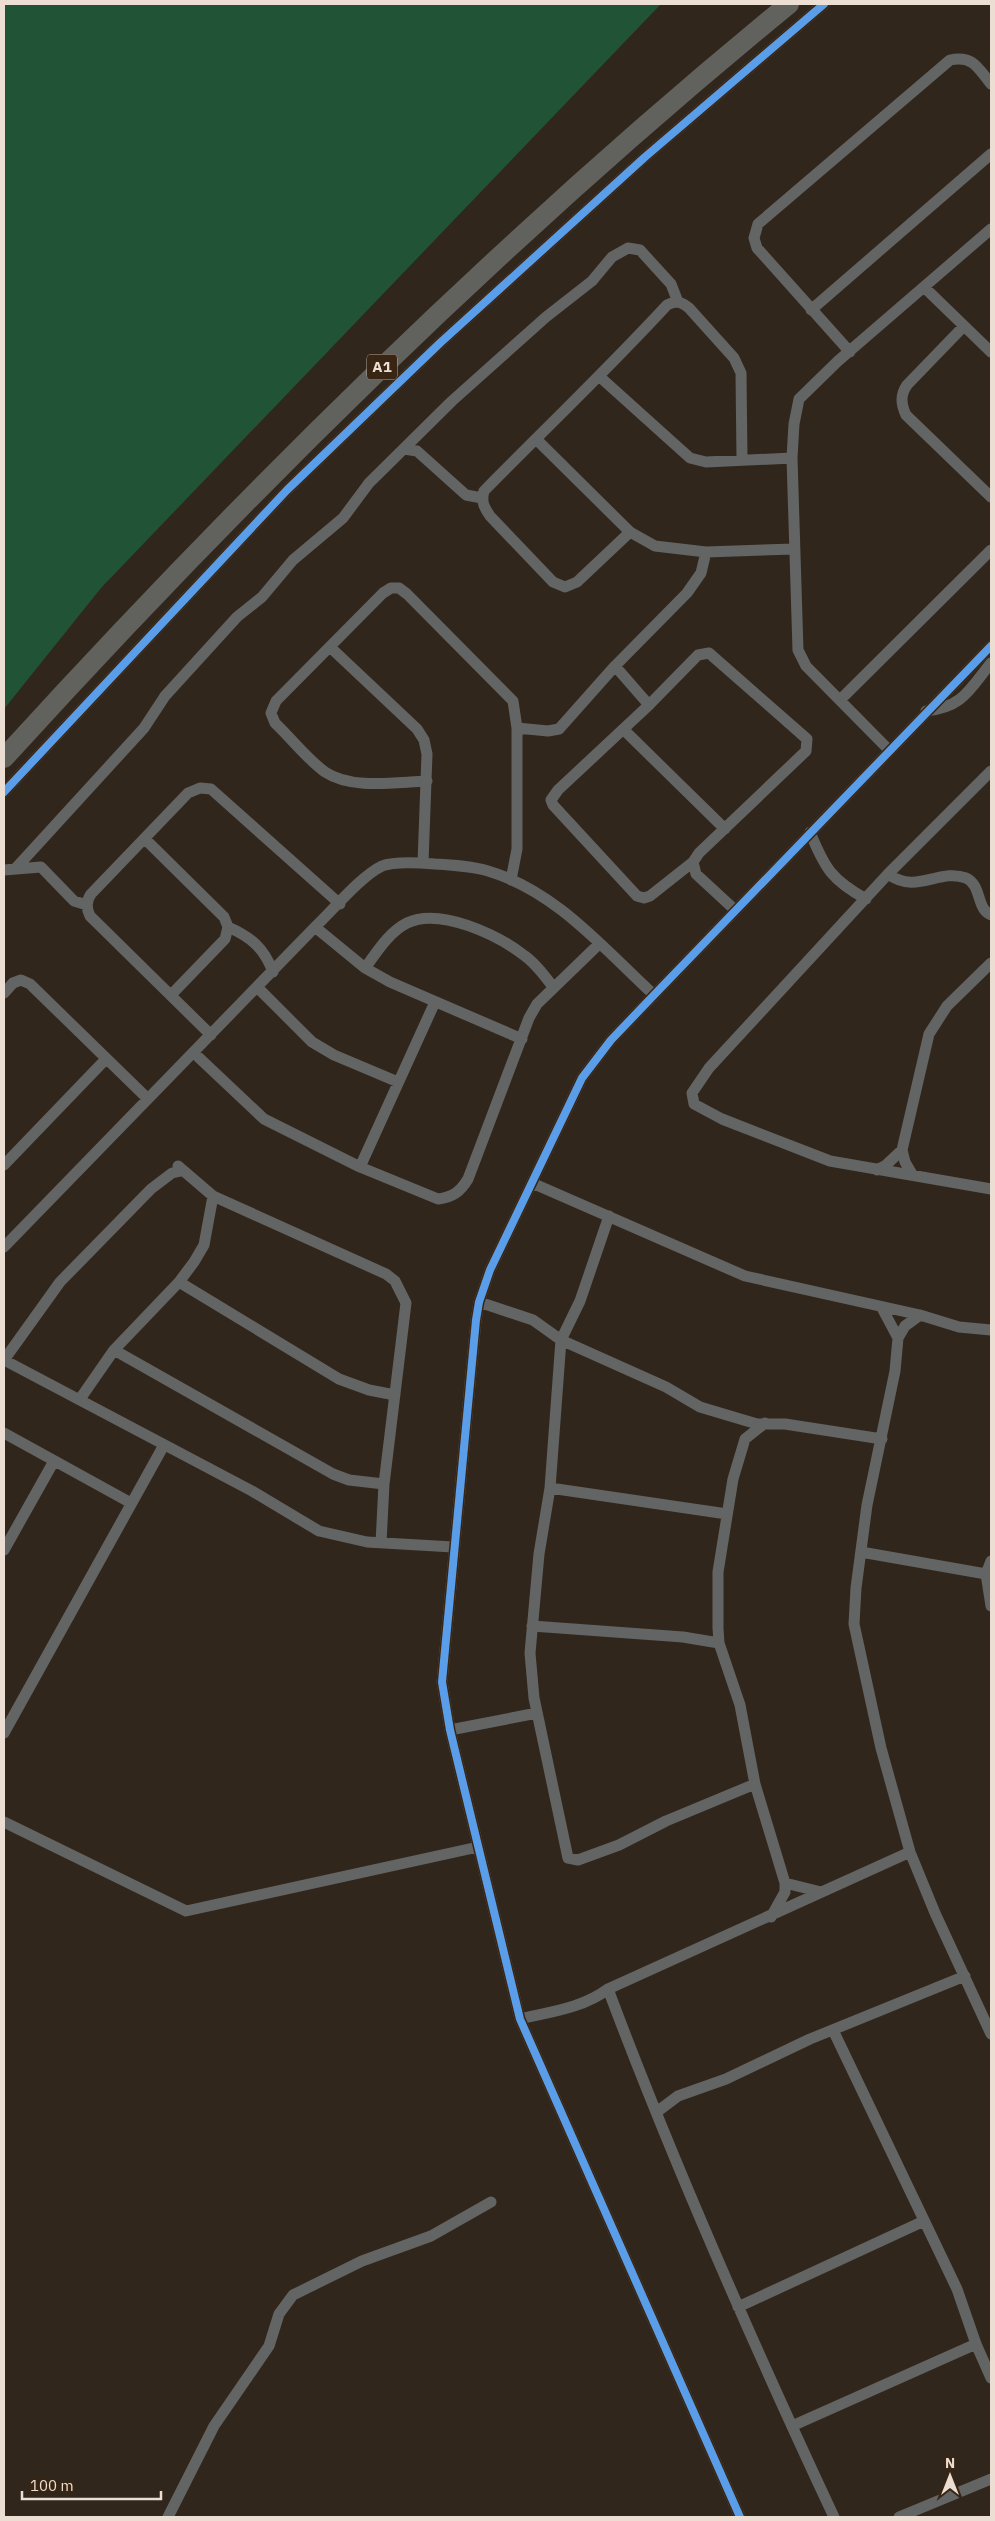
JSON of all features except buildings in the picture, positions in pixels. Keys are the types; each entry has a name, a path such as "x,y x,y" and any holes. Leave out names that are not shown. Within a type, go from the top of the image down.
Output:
{"highway":[{"name":"A1","path":"4,758 213,536 427,322 640,130 788,4"}],"street":[{"path":"4,792 287,490 440,342 652,151 824,4"},
{"path":"850,352 757,248 754,238 758,224 950,60 962,57 971,61 991,84"},
{"path":"811,310 991,154"},
{"path":"889,750 806,666 798,650 792,458 794,424 799,399 850,352 991,230"},
{"path":"16,868 144,728 165,696 226,628 262,597 293,560 342,518 369,483 452,401 546,317 592,281 612,257 628,248 640,250 671,284 678,302"},
{"path":"925,288 991,352"},
{"path":"630,532 577,582 565,587 554,582 490,516 483,506 482,498 484,492 600,377 668,305 678,302 684,303 734,358 741,373 742,460"},
{"path":"964,326 907,385 903,391 902,402 906,415 991,497"},
{"path":"600,377 690,458 706,462 792,458"},
{"path":"536,439 630,532 661,548 706,552 794,549"},
{"path":"404,449 417,451 466,495 482,498"},
{"path":"840,700 991,550"},
{"path":"517,728 548,731 559,729 615,666 687,593 700,573 706,552"},
{"path":"427,781 360,782 340,778 325,772 275,723 271,713 276,701 383,593 391,588 399,588 505,690 513,701 517,728 517,849 511,880"},
{"path":"740,2517 520,2019 450,1730 442,1682 453,1548 479,1302 490,1270 582,1078 611,1040 926,711 991,646"},
{"path":"330,647 417,729 424,740 427,754 427,781 423,863"},
{"path":"709,653 807,739 806,751 699,853 693,862 650,896 644,898 637,896 553,805 553,796 623,729 698,655 709,653"},
{"path":"926,711 951,707 991,663"},
{"path":"615,666 649,705"},
{"path":"623,729 725,829"},
{"path":"991,771 888,874 709,1068 692,1093 694,1104 722,1119 830,1161 991,1189"},
{"path":"211,1035 90,916 87,905 91,894 188,793 200,788 211,789 340,904"},
{"path":"810,832 820,856 832,876 841,885 866,899"},
{"path":"145,839 224,917 228,927 225,939 171,995"},
{"path":"693,862 696,874 735,910"},
{"path":"4,1247 258,988 315,927 368,876 384,865 423,863 467,866 488,871 511,880 550,901 572,917 654,995"},
{"path":"4,870 41,867 74,901 87,905"},
{"path":"888,874 906,884 948,878 966,878 974,884 981,905 991,915"},
{"path":"365,968 393,932 408,922 442,919 475,929 526,956 553,987"},
{"path":"228,927 245,935 261,947 273,972"},
{"path":"315,927 365,968 390,982 522,1039"},
{"path":"194,1053 264,1119 360,1167 438,1199 449,1198 461,1190 468,1179 537,1004 599,944"},
{"path":"912,1174 905,1162 902,1150 929,1034 946,1006 991,963"},
{"path":"4,993 13,983 21,980 30,984 148,1100"},
{"path":"258,988 312,1042 334,1054 398,1082"},
{"path":"360,1167 435,1002"},
{"path":"4,1165 106,1060"},
{"path":"877,1170 886,1165 902,1150"},
{"path":"381,1543 384,1484 406,1303 396,1281 386,1274 213,1196 178,1166 181,1171 172,1173 151,1189 52,1290 4,1360 252,1491 319,1531 339,1537 381,1543 453,1548"},
{"path":"532,1183 706,1261 745,1276 920,1315 959,1327 991,1330"},
{"path":"80,1400 100,1367 179,1282 204,1246 213,1196"},
{"path":"609,1216 580,1301 562,1340 550,1488 539,1554 532,1626 531,1679 568,1858 578,1860 619,1845 666,1821 755,1784"},
{"path":"179,1282 339,1380 369,1390 395,1395"},
{"path":"479,1302 533,1320 562,1340 666,1387 700,1407 757,1424 765,1423 882,1439"},
{"path":"882,1308 898,1338"},
{"path":"920,1315 906,1326 898,1338 895,1372 867,1506 854,1624 881,1748 910,1852 935,1913 991,2034"},
{"path":"114,1350 332,1474 349,1480 384,1484"},
{"path":"734,1417 745,1439"},
{"path":"765,1423 745,1439 733,1479 718,1572 719,1642 740,1705 755,1784 785,1883 785,1892 771,1917"},
{"path":"4,1433 131,1503"},
{"path":"4,1733 164,1445"},
{"path":"4,1550 54,1461"},
{"path":"550,1488 727,1514"},
{"path":"861,1552 986,1574"},
{"path":"991,1561 986,1574 991,1606"},
{"path":"532,1626 682,1637 719,1642"},
{"path":"450,1730 537,1713"},
{"path":"4,1822 186,1911 478,1847"},
{"path":"520,2019 569,2008 596,1998 608,1989 771,1917 910,1852"},
{"path":"785,1883 821,1892"},
{"path":"658,2111 678,2096 726,2080 834,2030 964,1976"},
{"path":"608,1989 638,2068 658,2111 738,2307 834,2517"},
{"path":"834,2030 957,2289 976,2344 991,2378"},
{"path":"168,2517 214,2426 269,2346 279,2314 294,2295 362,2261 431,2236 491,2202"},
{"path":"738,2307 924,2221"},
{"path":"792,2426 976,2344"},
{"path":"899,2517 991,2479"}],"green space":[{"path":"4,4 661,4 101,588 4,709"}],"cycle path":[{"path":"4,792 287,490 440,343 645,157 824,4"},
{"path":"740,2517 520,2019 450,1730 442,1682 476,1320 479,1302 490,1270 582,1078 611,1040 991,646"}]}
